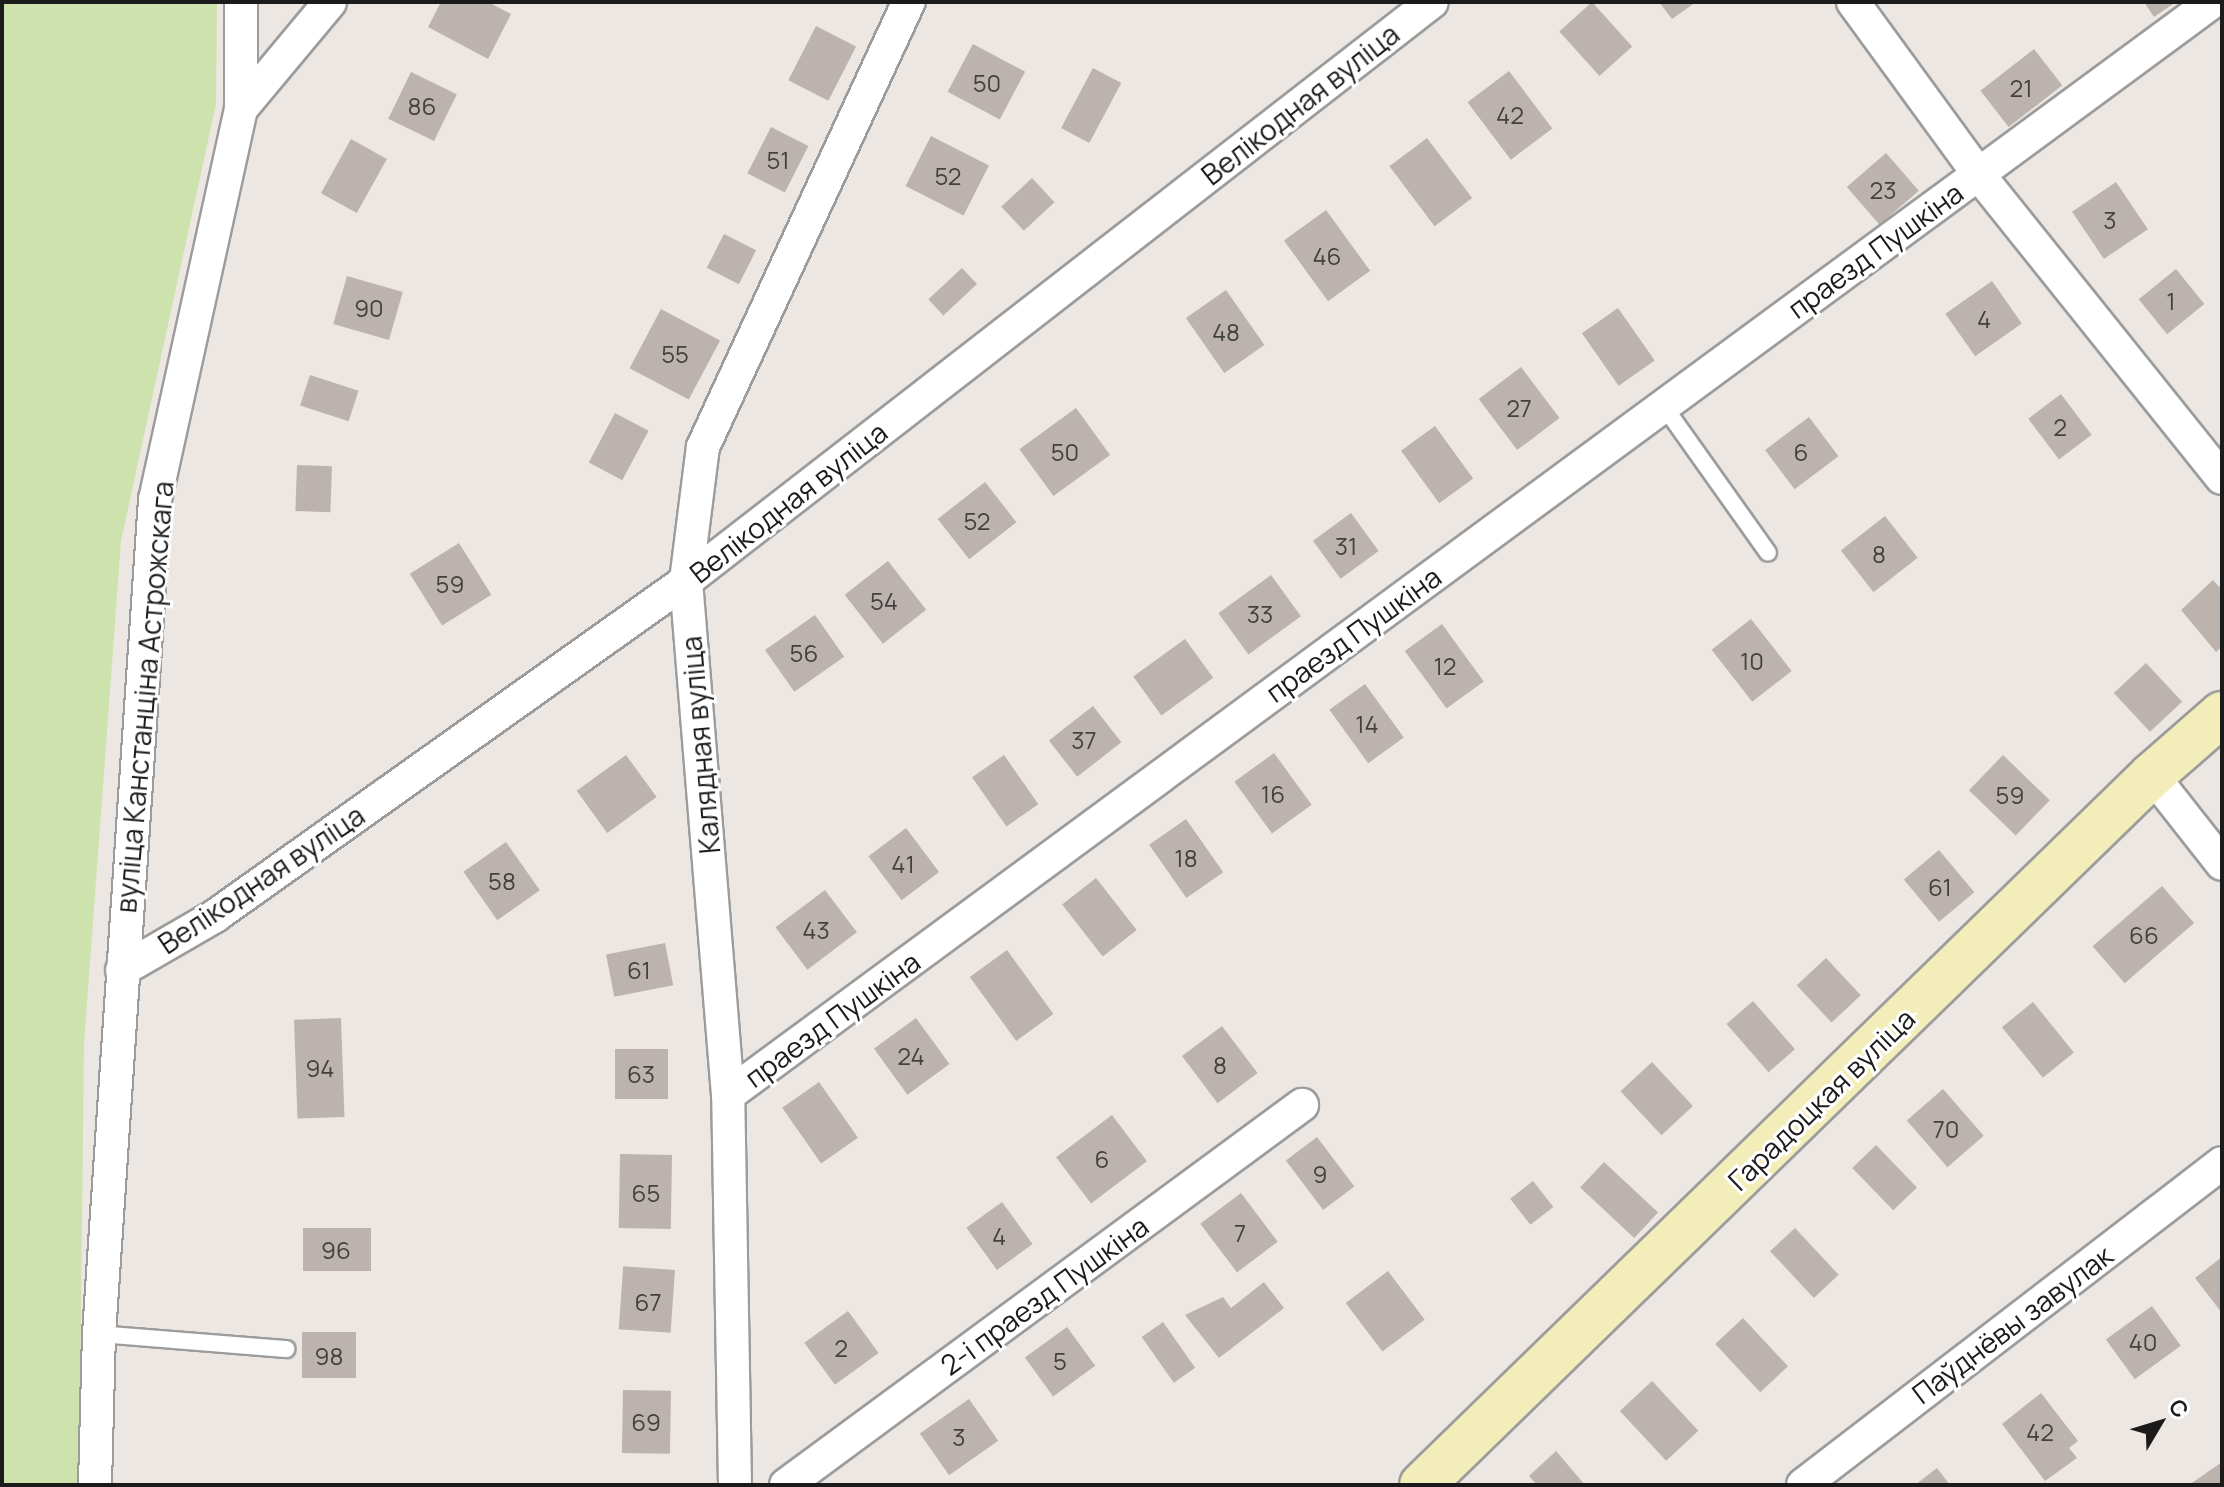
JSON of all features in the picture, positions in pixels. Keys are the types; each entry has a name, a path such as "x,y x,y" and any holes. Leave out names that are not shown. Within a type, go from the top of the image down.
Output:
{"street":[{"name":"вуліца Канстанціна Астрожскага","path":"95,1485 99,1334 155,500 241,109 241,2"},
{"name":"вуліца Канстанціна Астрожскага","path":"241,109 330,2"},
{"name":"Калядная вуліца","path":"735,1485 728,1095 686,581 703,447 909,2"},
{"name":"Велікодная вуліца","path":"122,970 215,916 686,581 1432,2"},
{"name":"праезд Пушкіна","path":"1853,2 1979,175 2222,478"},
{"name":"праезд Пушкіна","path":"728,1095 2212,2"},
{"name":"Гарадоцкая вуліца","path":"1422,1485 2152,775 2222,714"},
{"path":"2152,775 2222,864"},
{"name":"2-і праезд Пушкіна","path":"786,1485 1302,1105"},
{"name":"Паўднёвы завулак","path":"1803,1485 2222,1163"}],"lane":[{"path":"1663,405 1768,553"},
{"path":"99,1334 286,1349"}],"green space":[{"path":"2,2 217,2 216,104 121,541 84,1044 79,1485 2,1485"}],"building":[{"path":"441,2 488,2 511,14 488,59 428,27"},
{"path":"1592,2 1632,47 1599,76 1559,31"},
{"path":"1659,2 1696,2 1672,19"},
{"path":"2144,2 2176,2 2154,17"},
{"path":"816,26 856,46 828,101 788,80"},
{"path":"973,44 1025,72 1000,119 948,92"},
{"path":"2034,49 2062,85 2009,127 1980,91"},
{"path":"1093,68 1121,83 1089,143 1061,128"},
{"path":"1509,71 1552,129 1511,160 1467,102"},
{"path":"411,72 457,94 434,141 388,119"},
{"path":"771,127 808,146 785,192 747,173"},
{"path":"931,136 989,166 963,215 906,186"},
{"path":"1427,138 1472,198 1435,226 1389,166"},
{"path":"351,139 387,159 357,213 321,193"},
{"path":"1886,153 1919,191 1880,225 1847,187"},
{"path":"1032,178 1055,202 1024,231 1001,207"},
{"path":"2116,182 2148,229 2104,259 2072,212"},
{"path":"1326,210 1370,271 1328,301 1284,241"},
{"path":"724,234 756,250 739,284 707,268"},
{"path":"962,268 977,284 943,315 928,299"},
{"path":"2176,269 2204,304 2167,334 2139,299"},
{"path":"347,276 403,292 389,340 333,324"},
{"path":"1992,281 2022,324 1975,356 1945,314"},
{"path":"1226,290 1264,345 1224,373 1186,318"},
{"path":"1618,308 1655,360 1619,386 1582,333"},
{"path":"661,309 720,340 689,400 630,368"},
{"path":"1521,367 1560,418 1517,450 1479,399"},
{"path":"310,375 359,391 349,421 300,405"},
{"path":"2061,394 2092,435 2059,459 2028,419"},
{"path":"1076,408 1110,455 1053,496 1019,449"},
{"path":"615,413 649,431 622,480 589,462"},
{"path":"1809,417 1838,456 1795,489 1765,450"},
{"path":"1435,426 1473,479 1439,503 1401,451"},
{"path":"297,465 332,466 330,512 295,511"},
{"path":"985,482 1016,522 969,559 938,519"},
{"path":"1351,513 1379,551 1341,579 1313,541"},
{"path":"1885,516 1918,558 1874,592 1841,550"},
{"path":"459,543 491,595 442,625 410,574"},
{"path":"888,561 926,610 883,644 845,595"},
{"path":"1271,575 1301,616 1248,654 1218,613"},
{"path":"2213,580 2222,590 2222,647 2216,652 2181,610"},
{"path":"815,615 844,657 794,692 765,650"},
{"path":"1751,619 1792,671 1752,702 1712,650"},
{"path":"1442,624 1484,681 1447,708 1405,651"},
{"path":"1185,639 1213,678 1161,715 1133,677"},
{"path":"2146,663 2182,702 2150,732 2114,693"},
{"path":"1365,684 1404,737 1368,763 1329,710"},
{"path":"1093,706 1121,742 1077,777 1049,740"},
{"path":"1274,753 1312,805 1272,834 1234,782"},
{"path":"626,755 657,797 607,833 577,791"},
{"path":"1004,755 1038,804 1006,827 972,777"},
{"path":"2003,755 2050,800 2016,835 1969,790"},
{"path":"1186,819 1223,872 1186,898 1149,845"},
{"path":"906,828 939,872 902,900 868,856"},
{"path":"506,842 540,890 497,920 463,872"},
{"path":"1939,850 1974,892 1939,922 1904,880"},
{"path":"1096,878 1137,930 1103,956 1062,904"},
{"path":"2162,886 2194,923 2125,983 2093,946"},
{"path":"825,890 857,932 807,970 775,927"},
{"path":"665,943 673,985 614,997 606,954"},
{"path":"1007,950 1053,1014 1016,1041 970,977"},
{"path":"1826,958 1861,995 1832,1023 1797,985"},
{"path":"1753,1001 1795,1049 1769,1072 1727,1024"},
{"path":"2033,1002 2074,1053 2043,1078 2002,1027"},
{"path":"341,1018 344,1117 297,1119 294,1020"},
{"path":"916,1018 950,1064 907,1095 874,1049"},
{"path":"1222,1026 1258,1073 1218,1103 1182,1056"},
{"path":"615,1049 668,1049 668,1099 615,1099"},
{"path":"1652,1062 1693,1106 1661,1135 1621,1091"},
{"path":"819,1082 858,1138 821,1164 782,1108"},
{"path":"1943,1089 1984,1136 1947,1167 1907,1120"},
{"path":"1112,1115 1147,1161 1091,1203 1056,1157"},
{"path":"1317,1137 1354,1187 1323,1210 1286,1160"},
{"path":"1876,1145 1917,1187 1893,1210 1852,1168"},
{"path":"620,1154 672,1155 671,1229 619,1228"},
{"path":"1604,1162 1658,1212 1634,1238 1580,1188"},
{"path":"1533,1181 1553,1207 1530,1225 1510,1199"},
{"path":"1241,1193 1278,1242 1237,1272 1200,1224"},
{"path":"1002,1202 1033,1244 997,1270 966,1228"},
{"path":"303,1228 371,1228 371,1271 303,1271"},
{"path":"1795,1228 1839,1275 1814,1298 1770,1251"},
{"path":"2222,1257 2222,1313 2195,1278"},
{"path":"623,1266 675,1270 671,1333 619,1329"},
{"path":"1388,1271 1425,1320 1382,1352 1346,1303"},
{"path":"1264,1282 1284,1308 1219,1358 1185,1315 1223,1297 1231,1308"},
{"path":"2152,1306 2181,1346 2135,1379 2106,1340"},
{"path":"848,1311 879,1353 835,1385 804,1343"},
{"path":"1743,1318 1788,1366 1760,1392 1715,1344"},
{"path":"1163,1322 1195,1368 1174,1383 1142,1337"},
{"path":"1067,1327 1095,1366 1053,1396 1025,1358"},
{"path":"302,1332 356,1332 356,1378 302,1378"},
{"path":"1652,1381 1698,1431 1666,1461 1620,1411"},
{"path":"623,1390 671,1391 670,1454 622,1453"},
{"path":"2041,1393 2078,1441 2069,1448 2077,1458 2045,1481 2002,1424"},
{"path":"969,1399 998,1441 949,1475 920,1433"},
{"path":"1556,1451 1585,1485 1537,1485 1529,1476"},
{"path":"2222,1462 2222,1485 2189,1485"},
{"path":"1937,1468 1950,1485 1915,1485"}]}
